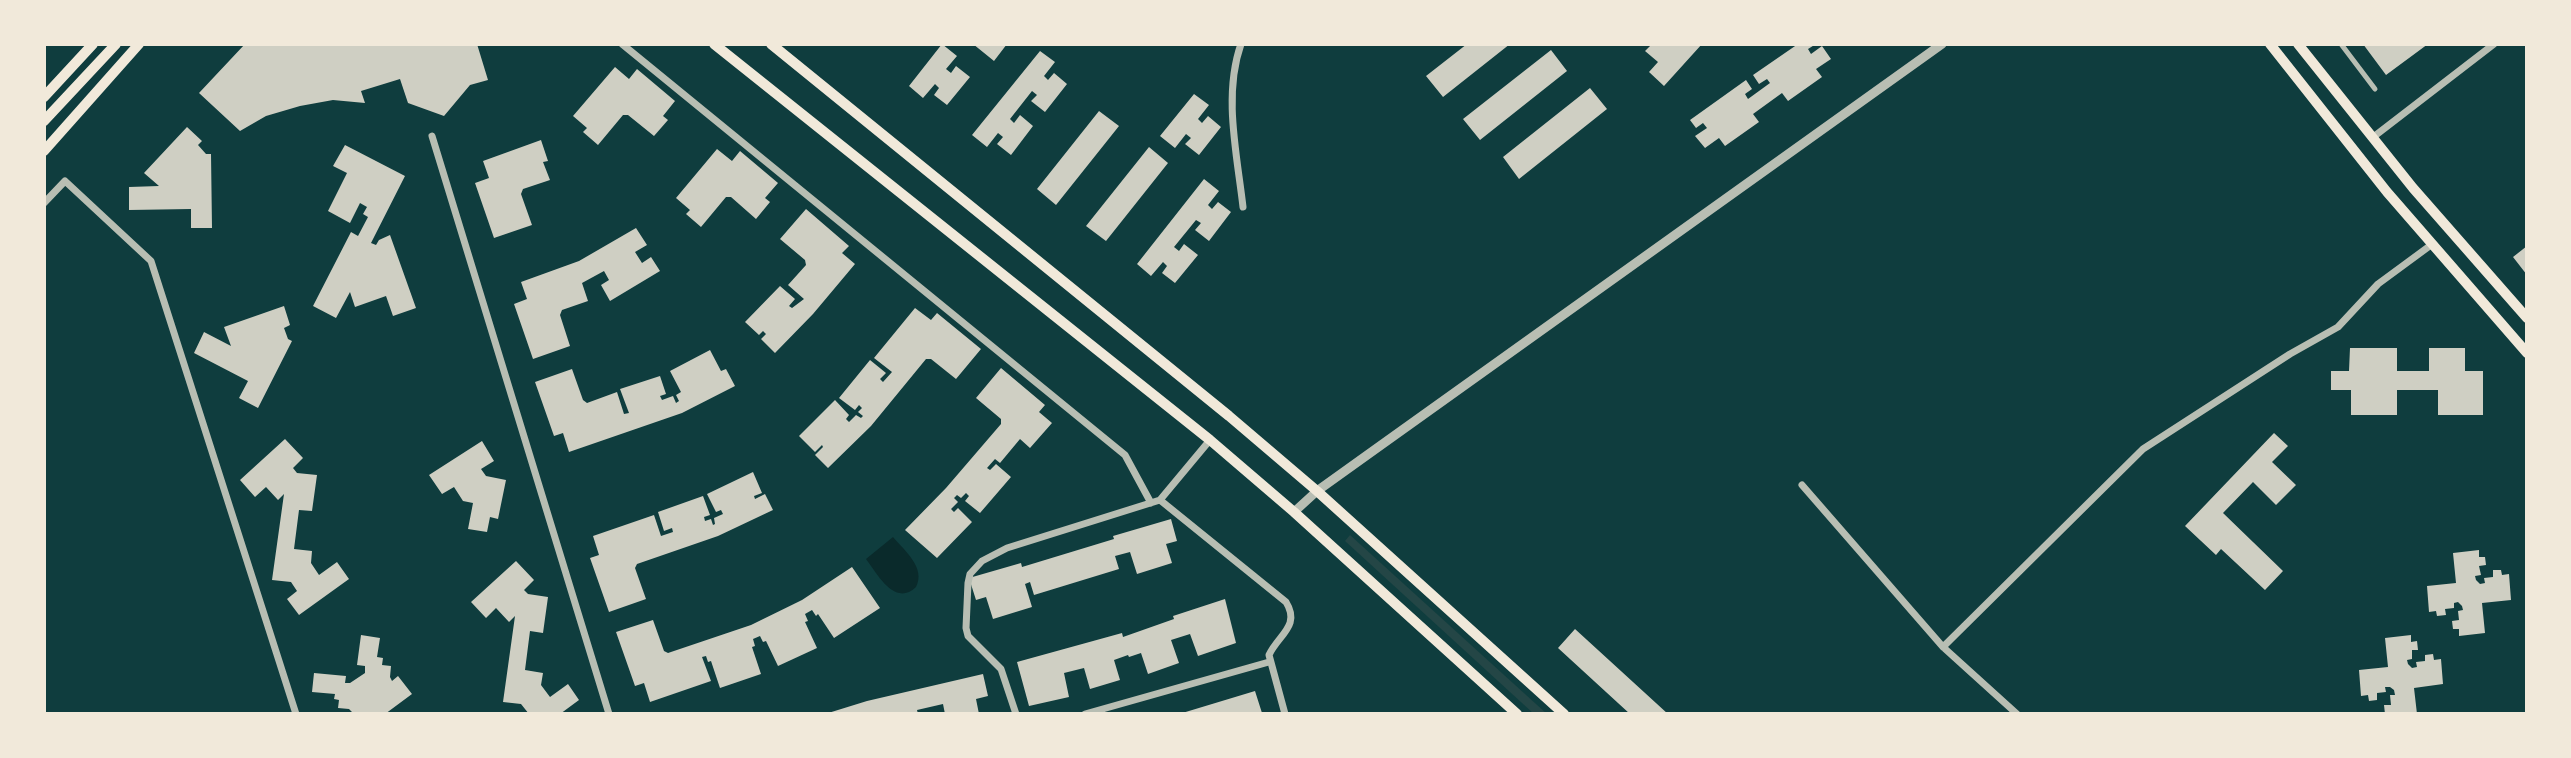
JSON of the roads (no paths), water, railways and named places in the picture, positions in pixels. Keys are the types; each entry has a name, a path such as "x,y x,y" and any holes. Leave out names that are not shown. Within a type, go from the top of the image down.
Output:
{"main road":[{"path":"44,97 93,44"},
{"path":"44,121 116,44"},
{"path":"44,151 139,44"},
{"path":"714,44 1210,440 1294,512 1517,714"},
{"path":"771,44 1229,416 1317,491 1564,714"},
{"path":"2270,44 2431,245 2527,353"},
{"path":"2298,44 2372,138 2527,318"}],"street":[{"path":"622,44 1125,455 1151,503"},
{"path":"1241,44 1237,54 1231,107 1242,207"},
{"path":"1294,512 1317,491 1942,44"},
{"path":"2341,44 2375,89"},
{"path":"2372,138 2494,44"},
{"path":"432,136 609,714"},
{"path":"44,203 65,181 151,261 296,714"},
{"path":"1943,647 2143,449 2290,354 2338,327 2378,284 2431,245"},
{"path":"1016,714 1001,669 968,636 966,612 970,574 982,561 1007,548 1160,500 1210,440"},
{"path":"1802,485 1943,647 2017,714"},
{"path":"1160,500 1286,602 1292,615 1290,627 1272,649 1269,662 1285,714"},
{"path":"1085,714 1269,662"}]}
